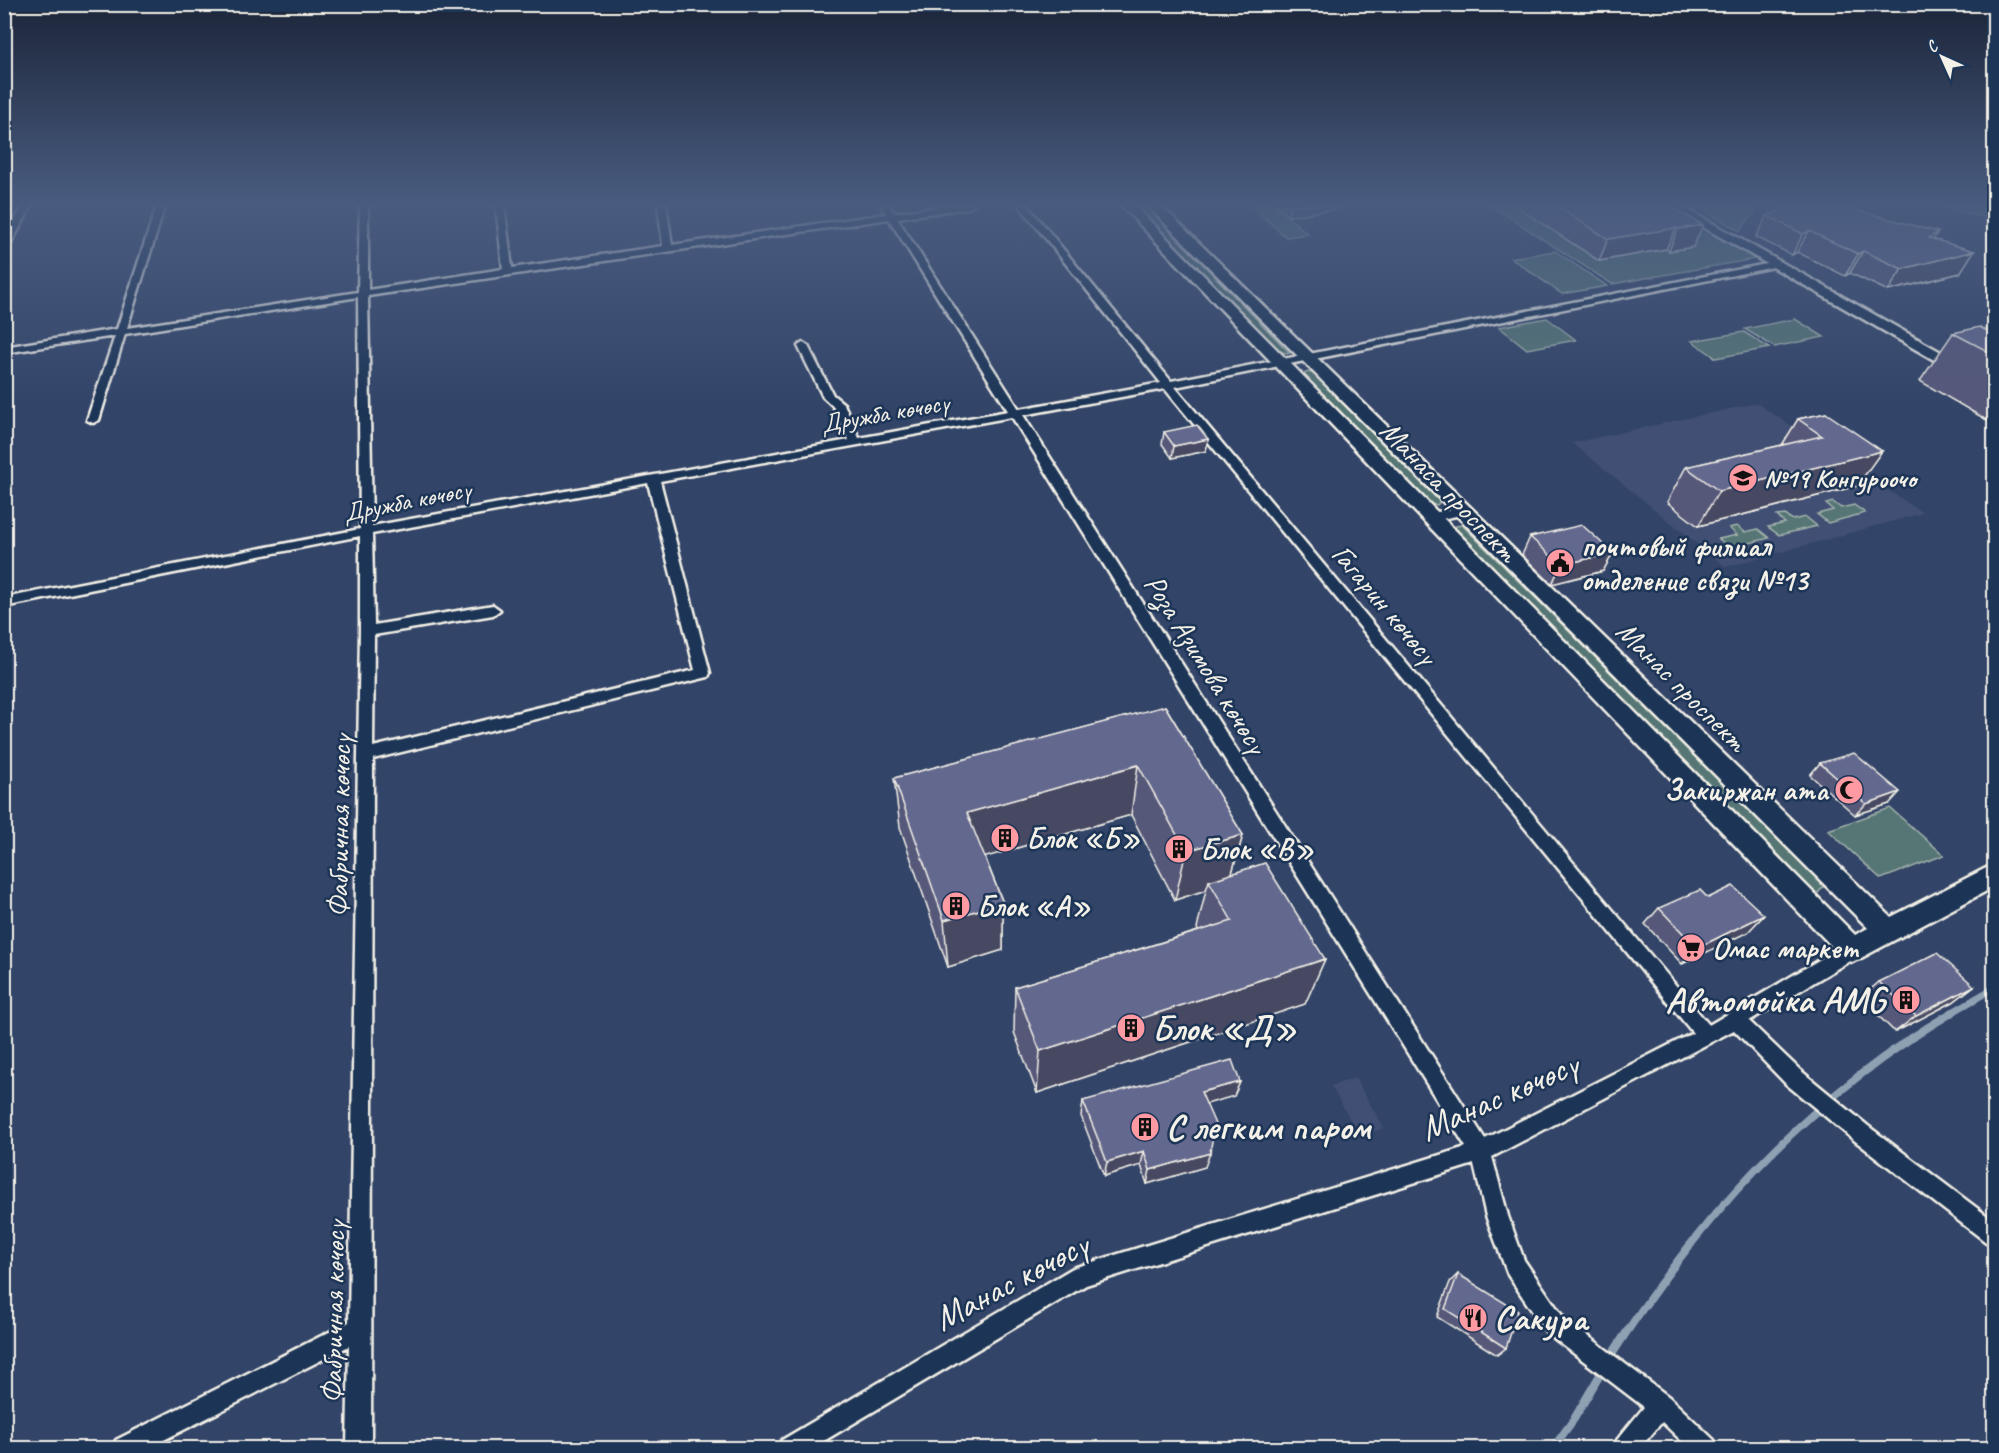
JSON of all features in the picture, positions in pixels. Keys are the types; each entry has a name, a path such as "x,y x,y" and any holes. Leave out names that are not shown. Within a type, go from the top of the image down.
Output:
{"main road":[{"name":"Манаса проспект","path":"1194,273 1852,950"},
{"name":"Манас проспект","path":"1222,273 1887,930"},
{"path":"1790,273 1995,388"},
{"name":"Манас көчөсү","path":"1852,950 1995,876"}],"street":[{"path":"93,420 139,273"},
{"name":"Фабричная көчөсү","path":"359,1449 367,631 364,273"},
{"path":"4,350 497,273"},
{"name":"Роза Азимова көчөсү","path":"928,273 1481,1152 1497,1216 1516,1267 1555,1325 1661,1405 1706,1449"},
{"name":"Гагарин көчөсү","path":"1078,273 1707,1036"},
{"name":"Дружба көчөсү","path":"4,603 367,531 1168,385 1730,273"},
{"path":"803,346 828,397 838,404 855,441"},
{"path":"366,755 703,673 653,478"},
{"path":"1432,517 1462,511"},
{"path":"367,631 494,610"},
{"name":"Манас көчөсү","path":"790,1449 1082,1276 1481,1152 1707,1036 1852,950"},
{"path":"1736,1020 1792,1077 1861,1133 1995,1234"},
{"path":"124,1449 360,1328"},
{"path":"1625,1449 1661,1405"}],"shaded area":[{"name":"№19 Конгуроочо","path":"1757,403 1923,513 1726,567 1572,443"},
{"path":"1355,1078 1384,1128 1360,1137 1331,1086"}],"green space":[{"path":"1201,273 1211,273 1290,353 1279,352"},
{"path":"1532,273 1587,273 1607,286 1562,294"},
{"path":"1595,273 1676,273 1612,284"},
{"path":"1547,318 1576,340 1527,349 1499,327"},
{"path":"1795,319 1824,337 1774,347 1745,329"},
{"path":"1744,332 1769,348 1716,358 1692,341"},
{"path":"1308,372 1314,374 1440,502 1437,505 1428,504 1301,375"},
{"path":"1833,502 1841,508 1854,505 1865,513 1828,523 1817,514 1833,510 1826,504"},
{"path":"1785,515 1793,520 1806,517 1817,526 1779,535 1768,527 1785,523 1777,516"},
{"path":"1462,525 1819,880 1824,886 1818,893 1811,892 1454,530 1456,526"},
{"path":"1737,526 1745,532 1758,529 1769,538 1730,548 1719,539 1737,535 1729,528"},
{"path":"1890,808 1944,855 1881,879 1828,830"}],"building":[{"path":"1980,327 1995,335 1995,355 1953,333"},
{"path":"1826,413 1882,451 1719,491 1686,467 1822,436 1798,419"},
{"path":"1197,425 1208,439 1174,446 1164,432"},
{"path":"1582,525 1613,553 1561,565 1530,537"},
{"path":"1165,706 1243,835 1186,851 1138,765 967,813 1003,903 944,920 894,778"},
{"path":"1854,753 1900,792 1866,804 1820,763"},
{"path":"1265,863 1325,959 1040,1051 1015,987 1232,921 1209,881"},
{"path":"1733,886 1764,915 1697,948 1659,908 1700,890 1708,898"},
{"path":"1937,953 1974,986 1916,1016 1879,982"},
{"name":"С легким паром","path":"1232,1060 1240,1082 1201,1092 1215,1124 1210,1153 1150,1170 1144,1151 1107,1162 1083,1101"},
{"name":"Сакура","path":"1458,1274 1518,1311 1506,1348 1445,1309"}],"waterway":[{"path":"1951,1013 1994,988"},
{"path":"1609,1359 1680,1257 1760,1164 1851,1082 1900,1046 1953,1012"},
{"path":"1553,1448 1574,1419 1604,1368"}],"place":[{"name":"№19 Конгуроочо","path":"1743,478"},
{"name":"почтовый филиал отделение связи №13","path":"1560,563"},
{"name":"Закиржан ата","path":"1849,790"},
{"name":"Блок «Б»","path":"1005,838"},
{"name":"Блок «В»","path":"1179,849"},
{"name":"Блок «А»","path":"956,906"},
{"name":"Омас маркет","path":"1691,948"},
{"name":"Автомойка AMG","path":"1906,1000"},
{"name":"Блок «Д»","path":"1131,1028"},
{"name":"С легким паром","path":"1145,1127"},
{"name":"Сакура","path":"1473,1318"}]}
